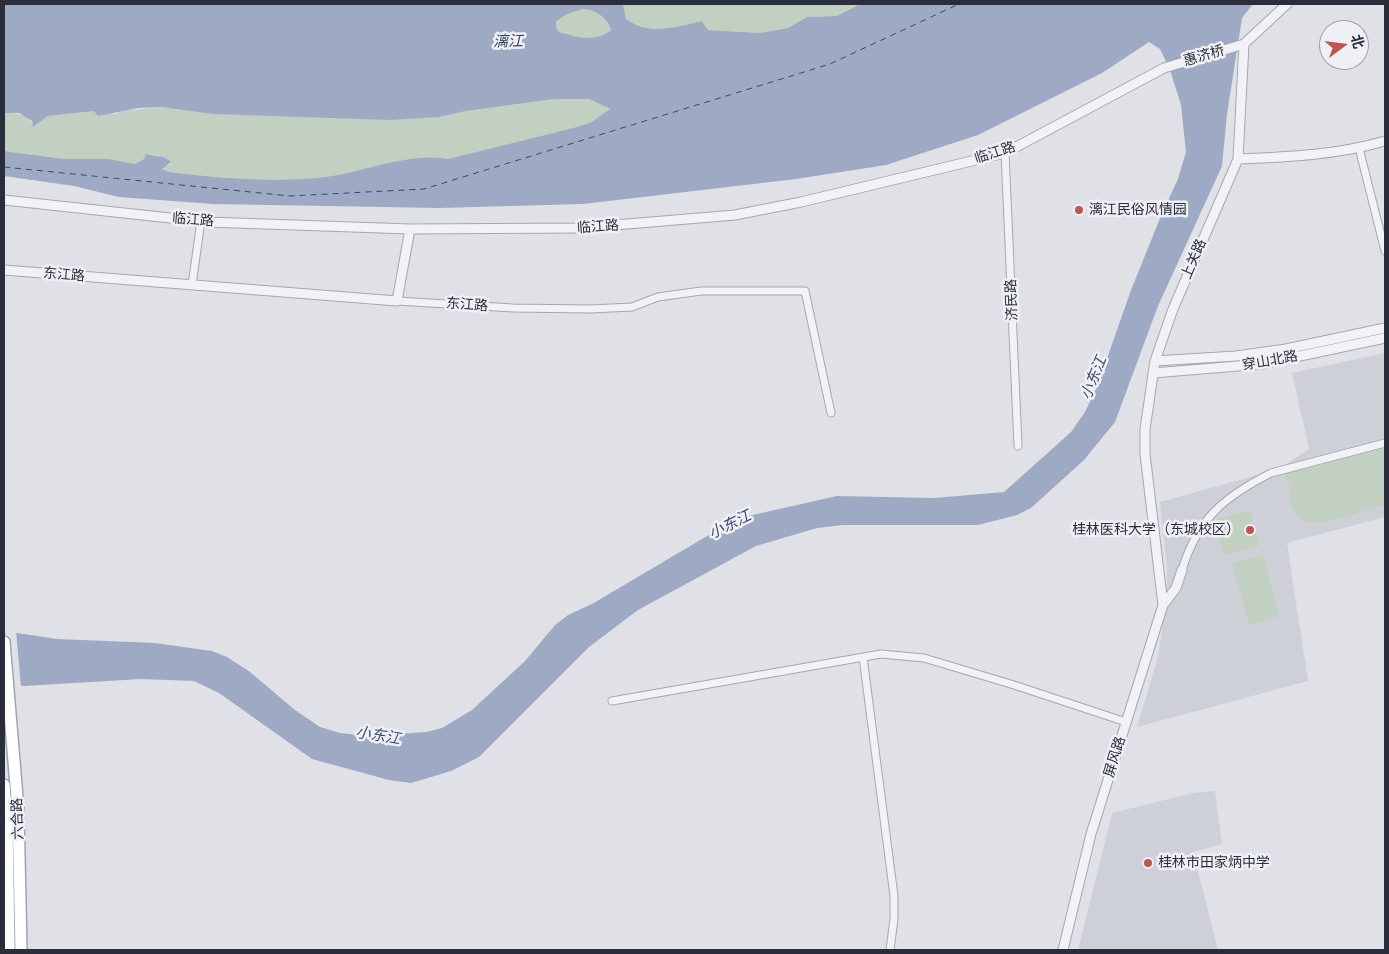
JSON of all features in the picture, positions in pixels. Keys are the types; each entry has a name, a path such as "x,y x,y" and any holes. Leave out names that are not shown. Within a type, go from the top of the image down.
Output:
{"main road":[{"name":"六合路","path":"4,642 18,809 13,950"},
{"name":"六合路","path":"4,785 13,950"}],"street":[{"path":"1244,44 1287,4"},
{"name":"惠济桥","path":"1164,68 1244,44"},
{"name":"上关路","path":"1163,605 1146,454 1145,429 1153,373 1155,361 1173,309 1238,159 1244,44"},
{"name":"临江路","path":"4,200 202,221 410,230 579,228 734,215 802,202 1005,153 1164,68"},
{"path":"1238,159 1291,157 1359,148 1385,140"},
{"path":"1359,148 1385,251"},
{"name":"济民路","path":"1005,153 1018,446"},
{"path":"192,285 202,221"},
{"path":"397,300 410,230"},
{"name":"东江路","path":"4,270 513,308 590,309 632,307 658,297 701,291 805,291 832,413"},
{"name":"穿山北路","path":"1155,361 1236,356 1286,349 1385,328"},
{"name":"穿山北路","path":"1153,373 1262,364 1385,338"},
{"path":"1182,570 1196,531 1209,516 1255,480 1272,472 1385,443"},
{"name":"屏风路","path":"1063,950 1091,834 1126,722 1163,605 1176,588 1182,570"},
{"path":"612,701 881,654 924,658 1126,722"},
{"path":"862,657 894,896 894,918 890,950"}],"shaded area":[{"name":"桂林医科大学（东城校区）","path":"1385,353 1385,517 1287,543 1308,681 1137,727 1158,657 1167,595 1167,568 1160,502 1279,469 1309,449 1292,373"},
{"name":"桂林市田家炳中学","path":"1215,791 1222,844 1193,852 1218,950 1078,950 1112,813 1193,793"}],"green space":[{"path":"623,4 860,4 837,16 807,17 788,28 760,33 708,30 702,21 682,26 653,29 635,24 626,19"},
{"path":"582,9 591,10 600,15 607,22 611,31 605,35 592,38 559,32 556,22 565,15"},
{"path":"554,99 589,99 610,109 590,123 448,159 417,158 402,160 340,175 305,179 247,179 169,172 162,169 171,163 158,155 151,156 135,164 109,159 64,159 4,151 4,113 25,117 29,119 34,127 48,116 94,111 115,114 123,111 161,107 212,114 439,117 466,111"},
{"path":"1385,448 1385,505 1342,518 1317,523 1309,522 1297,515 1291,502 1290,487 1292,480 1286,481 1284,474"},
{"path":"1250,510 1259,546 1224,555 1215,520"},
{"path":"1263,555 1279,616 1249,625 1232,563"}],"water":[{"path":"4,4 623,4 626,19 635,24 653,29 682,26 702,21 708,30 760,33 788,28 807,17 837,16 860,4 1253,4 1242,18 1227,114 1222,166 1158,306 1115,422 1084,460 1031,508 1017,515 978,525 843,525 817,528 756,546 638,610 589,647 479,757 451,771 411,783 389,780 312,759 219,693 194,681 141,679 24,686 4,682 4,631 57,639 155,643 212,651 227,657 250,672 295,710 320,727 340,733 367,736 426,732 442,728 472,710 525,661 555,625 568,615 592,604 724,526 748,516 837,496 934,498 1004,492 1071,432 1085,412 1097,387 1131,290 1178,179 1186,152 1181,105 1170,70 1160,49 1149,42 1102,73 978,135 886,165 796,179 583,204 439,208 213,204 119,197 74,186 4,176 4,151 64,159 109,159 135,164 144,159 146,154 168,159 171,162 162,169 169,172 247,179 305,179 340,175 402,160 417,158 448,159 573,128 590,123 610,109 589,99 554,99 466,111 439,117 392,120 212,114 161,107 138,108 98,116 94,111 48,116 33,127 32,121 19,113 4,113","holes":["587,9 596,12 607,21 611,30 592,38 559,32 556,22 565,15"]}],"pier":[{"path":"4,629 16,631 21,688 4,685"}],"ferry route":[{"path":"4,167 290,196 424,189 830,64 959,4"}],"place":[{"name":"漓江民俗风情园","path":"1079,210"},
{"name":"桂林医科大学（东城校区）","path":"1250,530"},
{"name":"桂林市田家炳中学","path":"1148,863"}],"water label":[{"name":"漓江","path":"508,42"},
{"name":"小东江","path":"1094,378"},
{"name":"小东江","path":"730,525"},
{"name":"小东江","path":"378,736"}]}
